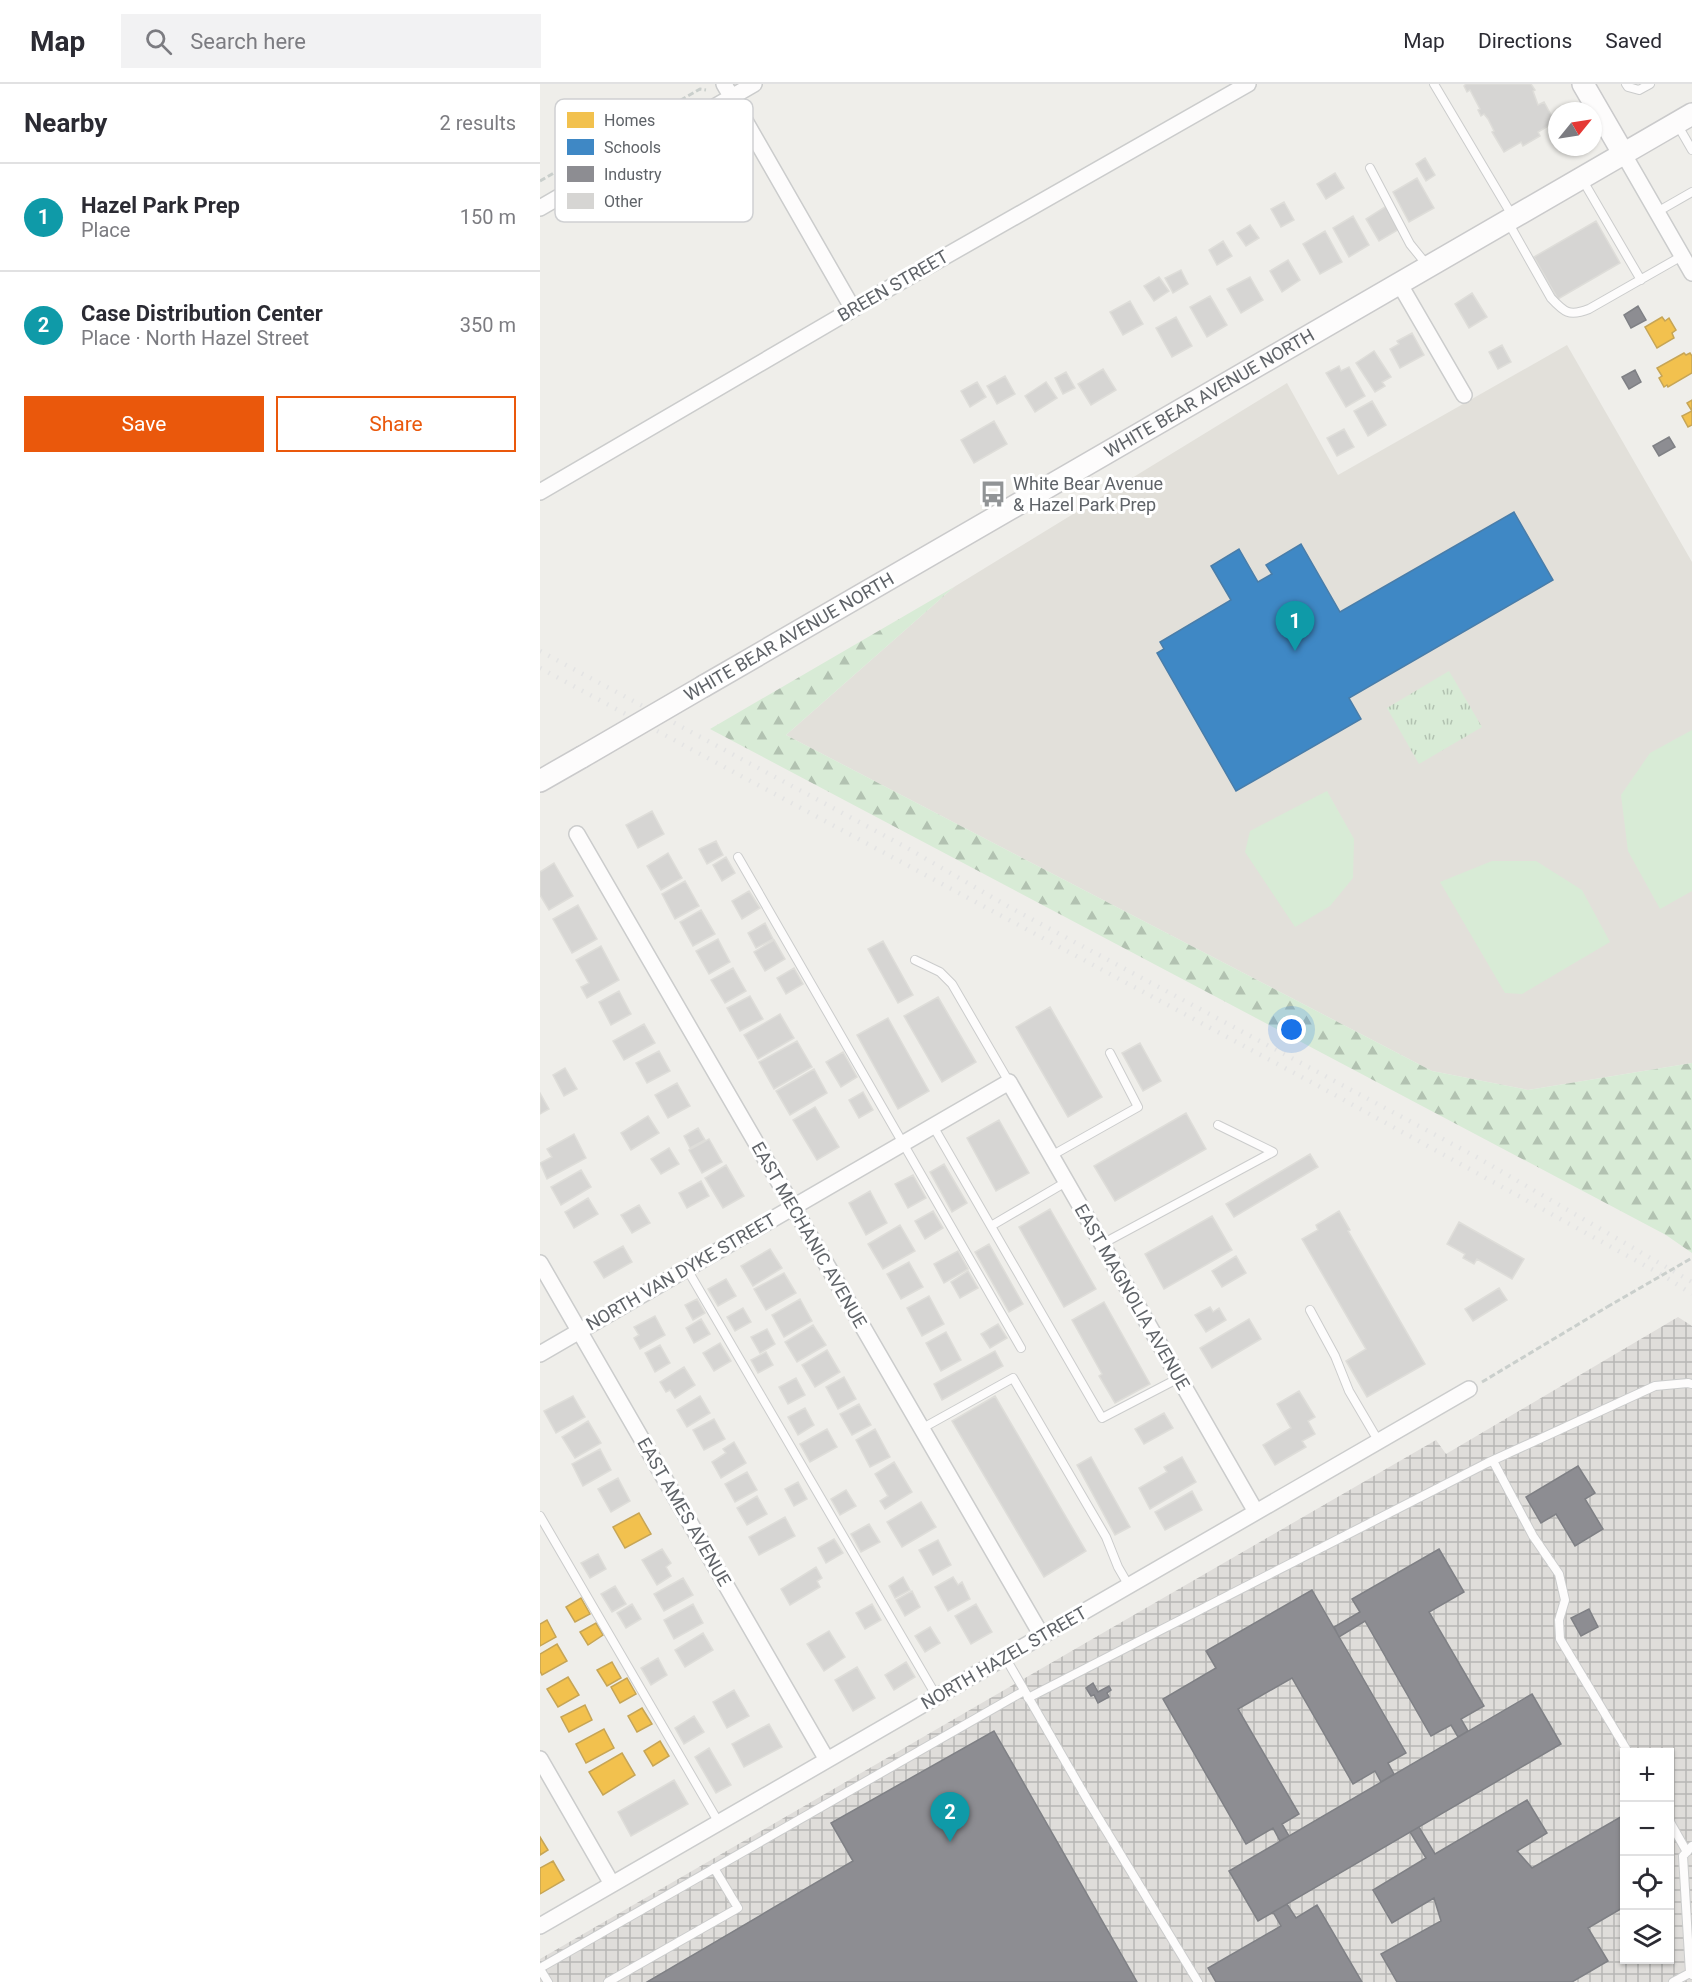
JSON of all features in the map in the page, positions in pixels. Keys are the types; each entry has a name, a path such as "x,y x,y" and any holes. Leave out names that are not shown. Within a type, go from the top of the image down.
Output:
{"main road":[{"path":"1583,84 1623,153"},
{"name":"WHITE BEAR AVENUE NORTH","path":"540,781 1684,119"}],"street":[{"path":"715,99 728,91 754,84"},
{"name":"BREEN STREET","path":"540,492 853,309 1248,84"},
{"path":"753,135 853,309"},
{"path":"1623,153 1692,273"},
{"path":"540,208 555,199"},
{"path":"1399,284 1464,395"},
{"name":"EAST MECHANIC AVENUE","path":"577,834 1042,1636"},
{"name":"NORTH VAN DYKE STREET","path":"540,1354 1008,1082"},
{"name":"EAST MAGNOLIA AVENUE","path":"1008,1082 1256,1512"},
{"name":"EAST AMES AVENUE","path":"540,1263 827,1760"},
{"name":"NORTH HAZEL STREET","path":"540,1926 1469,1389"},
{"path":"540,1759 612,1884"}],"lane":[{"path":"1434,84 1510,219 1551,298 1561,308 1569,313 1589,309 1682,256"},
{"path":"1626,84 1638,90 1650,84"},
{"path":"1684,119 1692,150"},
{"path":"1370,168 1410,244 1428,266"},
{"path":"1581,178 1641,280"},
{"path":"1657,212 1692,192"},
{"path":"738,857 1021,1348"},
{"path":"915,960 940,972 952,984 1008,1082"},
{"path":"1051,1156 1138,1107 1110,1053"},
{"path":"1102,1244 1273,1152 1218,1125"},
{"path":"933,1126 1102,1418 1179,1378"},
{"path":"991,1226 1066,1182"},
{"path":"687,1269 937,1697"},
{"path":"1310,1310 1335,1356 1349,1391 1379,1442"},
{"path":"921,1429 1013,1378 1106,1537 1118,1567 1129,1586"},
{"path":"548,1982 540,1968 1026,1694 1493,1461 1655,1386 1692,1384"},
{"path":"1493,1461 1533,1536 1559,1574 1565,1600 1559,1620 1560,1639 1626,1748"},
{"path":"540,1516 719,1823"},
{"path":"1005,1658 1198,1982"},
{"path":"1673,1982 1691,1974 1683,1856 1690,1849 1674,1827"},
{"path":"608,1982 738,1908 714,1868"}],"path":[{"path":"683,99 700,89 706,90"},
{"path":"540,181 555,172"},
{"path":"1469,1389 1692,1258"}],"shaded area":[{"path":"1567,345 1692,562 1692,1063 1528,1090 1432,1071 786,735 954,587 1287,383 1338,475"},
{"path":"1678,1317 1692,1326 1692,1982 540,1982 540,1959 1436,1440 1446,1454"}],"green space":[{"path":"954,587 786,735 1432,1071 1528,1090 1692,1063 1692,1253 1666,1235 710,729"},
{"path":"1449,671 1482,727 1419,764 1387,708"},
{"path":"1692,730 1692,891 1660,909 1628,851 1621,795 1650,753"},
{"path":"1327,791 1354,839 1353,878 1330,906 1295,927 1245,852 1250,831"},
{"path":"1492,861 1536,861 1582,890 1610,942 1522,994 1505,993 1440,882"}],"building: Homes":[{"path":"1662,317 1665,321 1669,318 1676,330 1672,333 1674,338 1657,348 1645,327"},
{"path":"1684,353 1686,355 1690,353 1692,356 1692,373 1664,387 1659,378 1662,376 1657,368"},
{"path":"1692,400 1692,411 1687,403"},
{"path":"1692,411 1692,425 1688,427 1682,416"},
{"path":"639,1513 651,1534 625,1548 613,1527"},
{"path":"581,1598 590,1614 575,1622 566,1607"},
{"path":"547,1620 556,1637 540,1646 540,1624"},
{"path":"596,1623 603,1635 588,1645 580,1632"},
{"path":"557,1644 567,1661 542,1675 540,1654"},
{"path":"612,1662 621,1678 607,1686 597,1670"},
{"path":"568,1677 579,1695 558,1707 547,1689"},
{"path":"627,1678 636,1694 620,1703 611,1687"},
{"path":"585,1705 592,1720 569,1732 561,1717"},
{"path":"642,1708 652,1724 637,1732 628,1716"},
{"path":"604,1729 614,1748 586,1763 576,1744"},
{"path":"660,1741 669,1756 653,1766 644,1751"},
{"path":"622,1753 635,1775 603,1795 589,1772"},
{"path":"540,1837 548,1850 540,1855"},
{"path":"553,1861 564,1880 540,1894 540,1868"}],"building: Schools":[{"path":"1514,512 1553,580 1349,698 1361,719 1236,791 1157,653 1164,649 1160,642 1231,600 1211,566 1239,549 1258,582 1272,574 1266,565 1301,544 1340,612"}],"building: Industry":[{"path":"1638,306 1646,320 1631,328 1624,315"},
{"path":"1635,370 1641,382 1629,389 1622,377"},
{"path":"1669,437 1675,447 1659,456 1653,446"},
{"path":"1578,1466 1595,1493 1585,1499 1603,1529 1575,1546 1556,1514 1541,1523 1526,1497"},
{"path":"1439,1549 1464,1592 1429,1612 1484,1706 1461,1719 1468,1731 1458,1737 1451,1725 1431,1736 1365,1621 1339,1637 1334,1627 1360,1612 1352,1599"},
{"path":"1312,1590 1406,1753 1388,1763 1394,1774 1381,1782 1375,1771 1353,1784 1292,1678 1238,1709 1299,1814 1282,1824 1289,1836 1280,1841 1273,1828 1246,1844 1163,1699 1216,1668 1206,1651"},
{"path":"1589,1609 1598,1627 1581,1636 1571,1618"},
{"path":"1093,1683 1098,1692 1109,1686 1111,1690 1107,1693 1109,1697 1098,1703 1094,1695 1091,1696 1086,1688"},
{"path":"1532,1694 1561,1744 1258,1921 1229,1871"},
{"path":"994,1731 1137,1982 647,1982 853,1861 831,1823"},
{"path":"1527,1800 1547,1833 1517,1851 1532,1868 1620,1817 1620,1909 1588,1928 1608,1961 1572,1982 1397,1982 1381,1954 1441,1921 1434,1898 1392,1923 1373,1890 1426,1858 1410,1832 1419,1827 1435,1854"},
{"path":"1287,1904 1296,1918 1317,1905 1362,1982 1216,1982 1208,1968 1281,1926 1273,1912"}],"building: Other":[{"path":"1466,84 1531,84 1535,90 1533,91 1538,105 1544,102 1548,109 1548,126 1538,132 1540,136 1523,146 1521,142 1504,152 1492,132 1494,131 1488,119 1484,114 1481,116 1478,110 1480,109 1470,90 1467,92 1464,86"},
{"path":"1425,158 1435,175 1426,181 1416,164"},
{"path":"1335,173 1344,188 1326,199 1317,184"},
{"path":"1417,178 1434,208 1409,222 1393,192"},
{"path":"1284,202 1294,220 1281,227 1271,209"},
{"path":"1388,205 1401,228 1379,241 1366,219"},
{"path":"1353,216 1369,245 1349,257 1333,228"},
{"path":"1596,221 1620,263 1558,299 1534,257"},
{"path":"1250,225 1259,238 1246,246 1237,233"},
{"path":"1325,231 1342,262 1320,274 1303,244"},
{"path":"1223,241 1232,256 1217,265 1209,250"},
{"path":"1288,260 1300,280 1282,292 1270,271"},
{"path":"1181,270 1188,284 1173,293 1165,278"},
{"path":"1159,277 1169,291 1154,301 1144,286"},
{"path":"1250,277 1263,300 1241,313 1227,289"},
{"path":"1472,293 1487,317 1469,328 1455,304"},
{"path":"1210,296 1227,325 1207,337 1190,307"},
{"path":"1130,301 1143,324 1123,335 1110,312"},
{"path":"1176,317 1192,346 1172,357 1156,328"},
{"path":"1412,333 1424,355 1400,368 1390,349 1399,344 1397,341"},
{"path":"1502,345 1511,362 1498,369 1489,352"},
{"path":"1374,351 1391,377 1382,382 1385,386 1375,392 1356,363"},
{"path":"1339,366 1341,371 1349,367 1365,396 1346,407 1326,373"},
{"path":"1103,369 1116,390 1091,405 1078,384"},
{"path":"1066,372 1075,388 1063,394 1055,378"},
{"path":"1005,376 1015,394 997,404 987,386"},
{"path":"977,382 986,397 970,407 961,391"},
{"path":"1046,382 1057,398 1035,412 1025,396"},
{"path":"1372,401 1386,425 1368,436 1354,411"},
{"path":"994,421 1007,444 974,463 961,440"},
{"path":"1344,429 1354,447 1337,456 1327,438"},
{"path":"652,811 664,834 638,848 626,825"},
{"path":"716,841 723,855 707,864 699,849"},
{"path":"668,853 682,878 661,890 647,866"},
{"path":"726,857 735,873 722,881 713,865"},
{"path":"554,863 573,896 549,910 540,895 540,872"},
{"path":"685,881 699,906 675,919 662,894"},
{"path":"749,891 760,908 742,919 732,901"},
{"path":"578,905 597,939 572,953 553,919"},
{"path":"701,910 715,934 693,946 680,922"},
{"path":"765,923 773,939 756,948 748,933"},
{"path":"718,939 730,962 709,974 696,951"},
{"path":"774,940 785,959 765,971 754,952"},
{"path":"883,941 913,995 898,1003 868,949"},
{"path":"601,946 619,980 587,998 581,987 589,983 576,960"},
{"path":"733,968 746,991 725,1003 711,980"},
{"path":"794,968 803,984 786,994 777,978"},
{"path":"619,991 631,1014 611,1025 599,1002"},
{"path":"750,996 763,1019 740,1031 727,1008"},
{"path":"938,997 976,1062 942,1082 904,1016"},
{"path":"1050,1007 1102,1097 1068,1117 1016,1027"},
{"path":"780,1014 794,1038 758,1059 744,1035"},
{"path":"888,1018 929,1091 898,1109 857,1035"},
{"path":"644,1024 655,1043 624,1060 613,1041"},
{"path":"797,1041 812,1067 774,1089 759,1062"},
{"path":"1140,1043 1161,1081 1143,1091 1122,1053"},
{"path":"659,1051 670,1071 647,1083 636,1063"},
{"path":"843,1052 857,1077 841,1087 826,1062"},
{"path":"565,1068 577,1089 564,1096 553,1075"},
{"path":"814,1069 827,1093 790,1115 776,1091"},
{"path":"677,1083 690,1106 668,1118 655,1095"},
{"path":"863,1092 873,1110 859,1118 849,1100"},
{"path":"540,1093 549,1109 540,1114"},
{"path":"815,1107 839,1147 817,1160 793,1120"},
{"path":"1186,1113 1206,1149 1115,1201 1094,1166"},
{"path":"648,1116 659,1133 631,1150 621,1133"},
{"path":"999,1120 1029,1173 996,1191 967,1138"},
{"path":"698,1128 705,1140 690,1148 684,1136"},
{"path":"574,1134 586,1158 547,1179 540,1163 552,1157 547,1149"},
{"path":"709,1139 722,1162 702,1173 689,1150"},
{"path":"669,1148 679,1164 661,1174 651,1159"},
{"path":"1310,1154 1318,1167 1234,1217 1226,1204"},
{"path":"944,1164 967,1203 952,1212 930,1172"},
{"path":"726,1165 744,1196 723,1208 705,1178"},
{"path":"581,1170 591,1187 561,1205 551,1187"},
{"path":"913,1175 926,1198 908,1208 895,1184"},
{"path":"701,1181 709,1196 687,1208 679,1193"},
{"path":"870,1191 887,1223 866,1235 849,1203"},
{"path":"588,1198 598,1214 574,1228 565,1212"},
{"path":"639,1205 650,1223 632,1233 621,1215"},
{"path":"1050,1209 1096,1289 1064,1307 1019,1227"},
{"path":"933,1211 943,1228 925,1239 915,1221"},
{"path":"1339,1211 1350,1230 1348,1231 1425,1364 1367,1397 1346,1361 1366,1349 1302,1239 1318,1230 1316,1225"},
{"path":"1212,1216 1232,1250 1164,1289 1145,1254"},
{"path":"1459,1222 1524,1259 1512,1279 1477,1259 1474,1264 1463,1258 1465,1254 1447,1244"},
{"path":"900,1225 915,1251 883,1269 868,1244"},
{"path":"989,1244 1023,1304 1009,1312 975,1252"},
{"path":"623,1246 632,1262 604,1278 594,1262"},
{"path":"770,1249 782,1268 753,1286 741,1266"},
{"path":"958,1251 968,1269 944,1283 934,1264"},
{"path":"1236,1256 1246,1273 1222,1287 1212,1271"},
{"path":"909,1262 923,1287 901,1299 887,1274"},
{"path":"968,1271 978,1288 960,1298 951,1282"},
{"path":"784,1273 796,1293 766,1310 754,1289"},
{"path":"726,1279 736,1296 718,1306 708,1289"},
{"path":"1499,1288 1507,1300 1473,1321 1465,1309"},
{"path":"929,1296 944,1324 922,1336 907,1308"},
{"path":"697,1299 705,1313 693,1320 685,1305"},
{"path":"800,1299 812,1321 784,1337 772,1315"},
{"path":"1104,1302 1150,1384 1115,1403 1072,1320"},
{"path":"1210,1307 1213,1312 1219,1308 1226,1320 1206,1332 1195,1315"},
{"path":"743,1308 751,1322 735,1331 727,1317"},
{"path":"655,1316 665,1335 640,1349 634,1338 639,1335 634,1327"},
{"path":"701,1319 710,1334 694,1343 686,1328"},
{"path":"1249,1319 1261,1339 1212,1368 1200,1348"},
{"path":"998,1324 1007,1338 990,1348 981,1334"},
{"path":"813,1325 826,1345 797,1362 785,1342"},
{"path":"767,1329 775,1344 760,1353 751,1337"},
{"path":"946,1332 961,1360 941,1371 926,1343"},
{"path":"720,1343 731,1361 714,1371 703,1353"},
{"path":"660,1345 670,1363 655,1372 645,1353"},
{"path":"827,1350 840,1372 815,1387 802,1365"},
{"path":"995,1351 1003,1366 942,1400 934,1384"},
{"path":"766,1352 773,1365 758,1373 751,1360"},
{"path":"684,1367 695,1385 675,1398 670,1390 666,1392 660,1382"},
{"path":"844,1377 856,1399 838,1409 826,1387"},
{"path":"796,1378 805,1395 788,1404 779,1387"},
{"path":"1299,1391 1315,1417 1308,1421 1315,1434 1302,1441 1306,1447 1275,1465 1263,1445 1291,1428 1277,1404"},
{"path":"573,1396 585,1417 556,1433 544,1411"},
{"path":"700,1396 710,1413 687,1427 677,1410"},
{"path":"995,1396 1086,1551 1044,1577 952,1421"},
{"path":"859,1404 871,1425 852,1435 840,1414"},
{"path":"805,1408 814,1425 798,1435 788,1417"},
{"path":"1164,1413 1173,1428 1144,1444 1135,1429"},
{"path":"714,1419 725,1439 704,1450 693,1430"},
{"path":"588,1421 601,1443 575,1458 562,1437"},
{"path":"827,1429 837,1447 810,1462 800,1444"},
{"path":"875,1429 890,1457 870,1467 856,1440"},
{"path":"734,1442 746,1463 721,1478 712,1462 726,1453 723,1449"},
{"path":"600,1449 611,1470 583,1486 572,1464"},
{"path":"1091,1457 1130,1527 1115,1535 1077,1465"},
{"path":"1182,1457 1196,1482 1150,1509 1139,1488 1167,1472 1164,1467"},
{"path":"894,1462 912,1492 885,1509 880,1501 888,1496 875,1474"},
{"path":"747,1472 757,1490 735,1502 725,1484"},
{"path":"618,1478 630,1501 611,1512 598,1489"},
{"path":"798,1482 807,1499 794,1506 785,1489"},
{"path":"846,1490 856,1506 840,1515 831,1499"},
{"path":"1192,1491 1202,1510 1165,1530 1155,1512"},
{"path":"757,1496 767,1514 747,1525 737,1508"},
{"path":"921,1502 936,1527 902,1547 887,1522"},
{"path":"785,1517 795,1536 759,1555 749,1537"},
{"path":"869,1524 880,1542 861,1552 851,1534"},
{"path":"834,1539 843,1553 826,1563 818,1548"},
{"path":"938,1540 951,1565 933,1575 919,1550"},
{"path":"662,1549 671,1563 666,1567 671,1576 657,1585 642,1560"},
{"path":"598,1554 606,1569 590,1578 581,1563"},
{"path":"816,1567 822,1578 817,1581 820,1587 790,1605 781,1589"},
{"path":"903,1577 910,1590 895,1598 889,1586"},
{"path":"953,1577 958,1585 962,1582 970,1599 948,1611 935,1587"},
{"path":"683,1578 693,1595 664,1611 654,1594"},
{"path":"615,1586 626,1604 612,1612 601,1594"},
{"path":"912,1591 920,1607 905,1616 896,1600"},
{"path":"632,1604 641,1619 626,1628 617,1613"},
{"path":"693,1604 703,1623 674,1639 664,1620"},
{"path":"872,1604 881,1620 865,1629 856,1613"},
{"path":"976,1604 992,1632 971,1644 955,1616"},
{"path":"930,1627 940,1643 925,1652 915,1636"},
{"path":"829,1631 845,1657 824,1671 807,1644"},
{"path":"703,1633 713,1650 685,1667 675,1650"},
{"path":"658,1658 667,1675 651,1685 641,1668"},
{"path":"906,1662 915,1677 894,1690 885,1675"},
{"path":"857,1667 875,1698 853,1711 835,1680"},
{"path":"734,1690 749,1716 727,1728 713,1702"},
{"path":"694,1716 704,1732 684,1744 675,1728"},
{"path":"769,1724 782,1747 744,1767 732,1744"},
{"path":"709,1748 731,1785 716,1793 695,1757"},
{"path":"674,1780 688,1804 631,1836 618,1812"}],"railway":[{"path":"540,651 902,845 1011,908 1473,1155 1692,1282"},
{"path":"540,668 1324,1089 1664,1276 1692,1294"}],"place":[{"name":"White Bear Avenue & Hazel Park Prep","path":"993,494"},
{"name":"Hazel Park Prep","path":"1295,651"},
{"name":"Case Distribution Center","path":"950,1842"}]}
